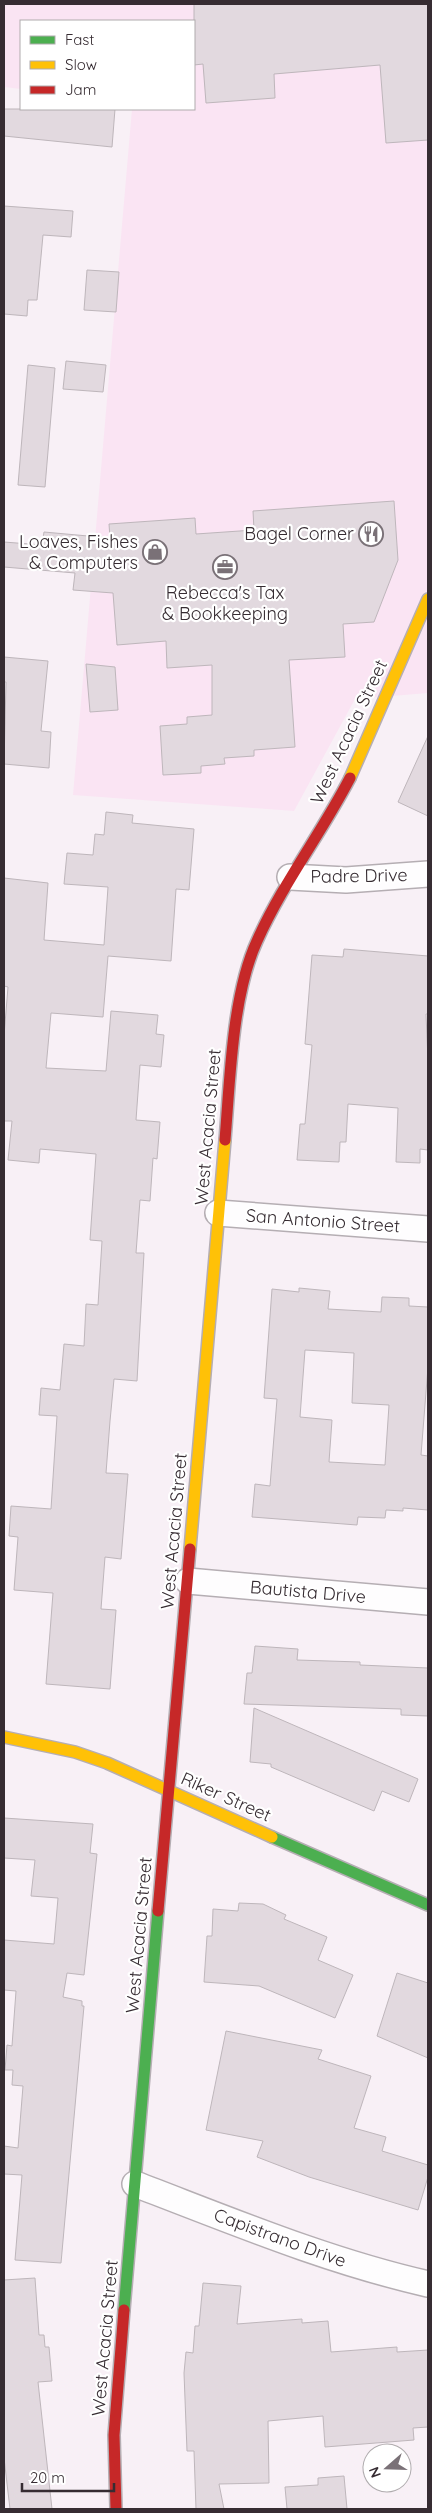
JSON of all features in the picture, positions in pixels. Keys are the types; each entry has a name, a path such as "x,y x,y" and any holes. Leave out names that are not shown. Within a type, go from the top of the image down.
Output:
{"street":[{"name":"West Acacia Street","path":"116,2509 114,2435 229,1082 243,987 256,942 290,877 333,811 362,754 428,598"},
{"name":"Padre Drive","path":"290,877 346,880 428,874"},
{"name":"San Antonio Street","path":"218,1213 428,1229"},
{"name":"Bautista Drive","path":"188,1581 428,1602"},
{"name":"Riker Street","path":"4,1737 75,1752 107,1763 378,1885 428,1904"},
{"name":"Capistrano Drive","path":"135,2184 322,2255 387,2275 428,2284"}],"shaded area":[{"path":"4,4 428,4 428,693 355,699 294,811 73,795 132,110 195,110 195,20 20,20 20,89 4,87"}],"building":[{"path":"194,4 428,4 428,140 386,143 380,65 274,74 275,98 206,103 203,64 195,65"},
{"path":"4,109 115,110 112,147 4,136"},
{"path":"4,206 73,211 71,237 43,235 37,300 28,300 27,316 4,314"},
{"path":"87,270 119,272 116,312 84,310"},
{"path":"66,361 106,365 103,392 63,389"},
{"path":"28,365 55,368 45,487 18,485"},
{"path":"394,501 398,560 374,622 343,624 345,657 289,660 295,747 254,750 254,756 224,758 225,764 201,766 201,773 163,775 160,726 187,724 187,717 212,715 212,665 167,668 166,641 117,645 113,593 73,590 75,573 4,567 4,542 42,545 44,532 110,538 109,524 195,518 196,534 254,530 253,511"},
{"path":"4,657 48,661 41,731 51,732 49,768 4,764 6,682 4,682"},
{"path":"86,664 115,667 118,710 90,712"},
{"path":"428,736 428,816 398,802"},
{"path":"106,812 133,815 132,823 194,829 189,890 176,889 171,961 108,956 103,1017 51,1013 46,1068 106,1071 111,1011 158,1015 156,1034 164,1035 161,1067 140,1065 136,1120 160,1122 157,1159 153,1158 150,1201 140,1200 136,1253 144,1253 137,1381 114,1379 110,1421 106,1473 128,1474 121,1559 105,1557 101,1609 116,1610 110,1689 46,1684 53,1593 14,1590 18,1537 9,1536 11,1506 51,1509 57,1416 39,1415 41,1388 60,1390 64,1344 84,1346 86,1304 98,1305 102,1241 90,1240 96,1154 40,1149 39,1163 8,1160 12,1121 4,1121 4,1036 8,987 4,986 4,878 48,883 44,940 104,945 108,887 64,884 67,853 93,855 95,834 104,835"},
{"path":"344,949 428,956 428,1014 426,1014 428,1150 420,1149 420,1163 396,1162 398,1108 348,1104 346,1142 340,1142 339,1162 297,1160 300,1124 305,1124 312,1045 305,1044 312,955 343,957"},
{"path":"299,1288 330,1291 328,1309 381,1312 382,1297 409,1298 409,1306 428,1307 428,1367 421,1455 428,1456 428,1510 403,1508 403,1511 386,1510 385,1518 358,1517 357,1525 252,1517 255,1484 270,1486 277,1399 264,1398 272,1289 299,1292","holes":["305,1350 354,1353 352,1403 389,1405 385,1465 329,1462 332,1420 300,1417"]},
{"path":"255,1646 298,1649 297,1660 360,1662 360,1665 428,1668 428,1716 401,1715 401,1709 244,1704 247,1673 252,1673"},
{"path":"254,1708 418,1779 409,1802 382,1791 374,1811 271,1767 271,1764 250,1762"},
{"path":"4,1818 93,1824 90,1853 97,1854 84,1975 67,1973 63,1997 82,2001 82,2006 84,2006 61,2263 15,2260 22,2175 4,2174 4,2146 18,2148 23,2086 12,2085 13,2070 5,2070 7,2045 12,2046 16,1991 4,1990 4,1940 54,1944 58,1898 31,1896 35,1860 4,1858"},
{"path":"239,1903 263,1904 286,1915 284,1919 327,1937 318,1960 353,1975 335,2018 259,1986 204,1982 207,1936 212,1936 213,1909 238,1911"},
{"path":"397,1973 428,1983 428,2058 377,2036"},
{"path":"226,2031 322,2050 318,2059 371,2076 354,2128 386,2137 382,2151 428,2165 428,2177 418,2210 309,2177 257,2157 263,2141 206,2130"},
{"path":"35,2278 39,2335 44,2335 45,2347 49,2347 52,2381 38,2382 52,2509 10,2509 4,2458 4,2280"},
{"path":"203,2283 241,2286 237,2324 302,2319 302,2323 328,2321 331,2352 397,2347 397,2352 428,2350 428,2427 413,2428 414,2440 325,2447 323,2416 268,2421 269,2483 219,2484 224,2509 196,2509 194,2451 187,2451 184,2373 186,2352 193,2353 195,2326 199,2326"},
{"path":"344,2476 347,2509 287,2509 285,2487 318,2485 318,2478"}],"traffic: fast":[{"path":"272,1837 428,1905"},
{"path":"124,2310 158,1911"}],"traffic: slow":[{"path":"350,778 428,599"},
{"path":"190,1549 225,1140"},
{"path":"4,1737 75,1752 107,1763 272,1837"}],"traffic: jam":[{"path":"225,1140 233,1038 242,986 249,963 257,941 278,899 350,778"},
{"path":"158,1911 190,1549"},
{"path":"116,2509 114,2435 124,2310"}],"place":[{"name":"Bagel Corner","path":"371,534"},
{"name":"Loaves, Fishes & Computers","path":"155,552"},
{"name":"Rebecca's Tax & Bookkeeping","path":"225,567"}]}
